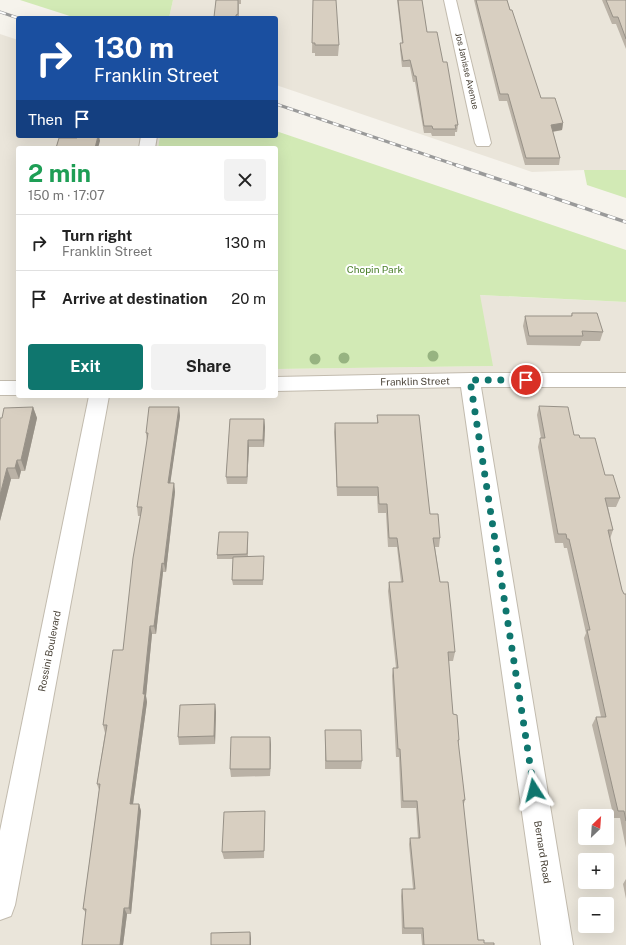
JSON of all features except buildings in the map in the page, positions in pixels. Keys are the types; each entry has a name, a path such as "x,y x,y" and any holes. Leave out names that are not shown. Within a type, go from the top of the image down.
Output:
{"street":[{"name":"Jos Janisse Avenue","path":"450,0 483,143"},
{"name":"Franklin Street","path":"278,384 470,380 626,380"},
{"name":"Bernard Road","path":"470,380 557,945"},
{"path":"0,388 16,388"},
{"name":"Rossini Boulevard","path":"0,905 99,398"}],"shaded area":[{"path":"173,0 626,0 626,170 532,172 278,86 278,16 169,16"},
{"path":"0,34 16,39 16,138 160,138 158,146 16,146 16,398 278,398 278,369 492,366 479,295 626,302 626,945 0,945"}],"green space":[{"path":"20,0 173,0 169,16 70,16"},
{"name":"Chopin Park","path":"278,132 626,250 626,302 480,295 493,366 278,369 278,146 158,146 160,138 278,138"},
{"path":"584,170 626,170 626,198 587,185"}],"railway":[{"path":"0,12 16,17"},
{"path":"278,105 459,166"},
{"path":"456,165 626,222"}],"route":[{"path":"526,380 470,380 534,790"}]}
